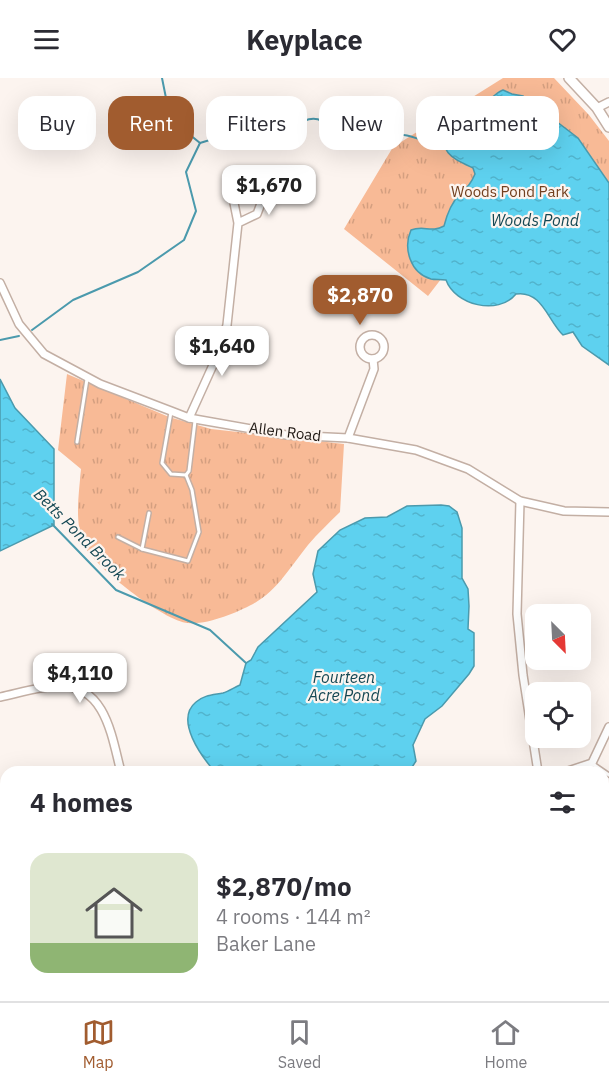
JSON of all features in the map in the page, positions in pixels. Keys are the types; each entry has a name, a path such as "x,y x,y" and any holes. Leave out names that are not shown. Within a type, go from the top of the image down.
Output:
{"street":[{"path":"569,78 597,108 609,126"},
{"path":"597,108 609,102"},
{"path":"192,418 227,325 238,223 234,203 239,191 254,188 263,198 257,214 238,223"},
{"name":"Allen Road","path":"0,284 19,324 44,354 88,378 171,411 192,418 286,435 348,438 416,450 468,469 520,501 564,511 609,512"},
{"path":"348,438 374,369 373,359"},
{"path":"520,501 518,614 523,675 537,766"},
{"path":"0,697 61,686 80,690 92,697 102,710 119,766"},
{"path":"583,766 592,763 609,727"}],"lane":[{"path":"77,442 88,378"},
{"path":"171,411 162,463 171,474 186,475"},
{"path":"186,475 189,471 192,418"},
{"path":"118,537 142,549 188,561 200,532 192,490 186,475"},
{"path":"142,549 149,513"},
{"path":"592,763 596,766"}],"green space":[{"name":"Woods Pond","path":"503,78 554,78 589,115 609,141 609,358 568,317 543,298 521,292 505,302 448,270 428,296 344,229 391,150 404,150 404,140 416,133 416,150 559,150 559,96 474,96"},
{"path":"67,374 169,417 211,429 344,444 340,512 262,599 221,618 204,622 188,623 163,613 115,579 84,545 78,517 81,469 58,450"}],"water":[{"name":"Woods Pond","path":"503,90 523,96 493,96"},
{"name":"Woods Pond","path":"559,123 578,138 609,183 609,365 582,346 573,332 563,335 544,308 532,297 516,294 499,305 478,305 458,296 446,280 431,279 413,266 408,252 411,230 435,229 444,226 452,205 475,174 473,168 449,154 447,150 559,150"},
{"path":"0,379 15,408 54,449 54,525 0,551"},
{"name":"Fourteen Acre Pond","path":"441,505 449,506 457,512 462,528 462,578 468,589 468,629 474,633 474,666 442,706 425,719 413,745 416,761 413,766 210,766 197,748 189,728 190,710 196,702 240,685 246,663 251,660 258,647 317,592 313,574 318,551 340,530 365,518 387,517 407,506"}],"waterway":[{"name":"Betts Pond Brook","path":"162,78 166,98 179,126 200,143"},
{"path":"200,143 213,139 281,142 303,128 304,121 312,119 324,122 343,142 356,148 368,147 398,135 416,138"},
{"name":"Betts Pond Brook","path":"32,330 73,300 138,272 184,240 196,211 186,172 200,143"},
{"name":"Betts Pond Brook","path":"0,340 19,336"},
{"name":"Betts Pond Brook","path":"52,524 116,590 210,630 246,663"}],"park label":[{"name":"Woods Pond Park","path":"510,192"}]}
